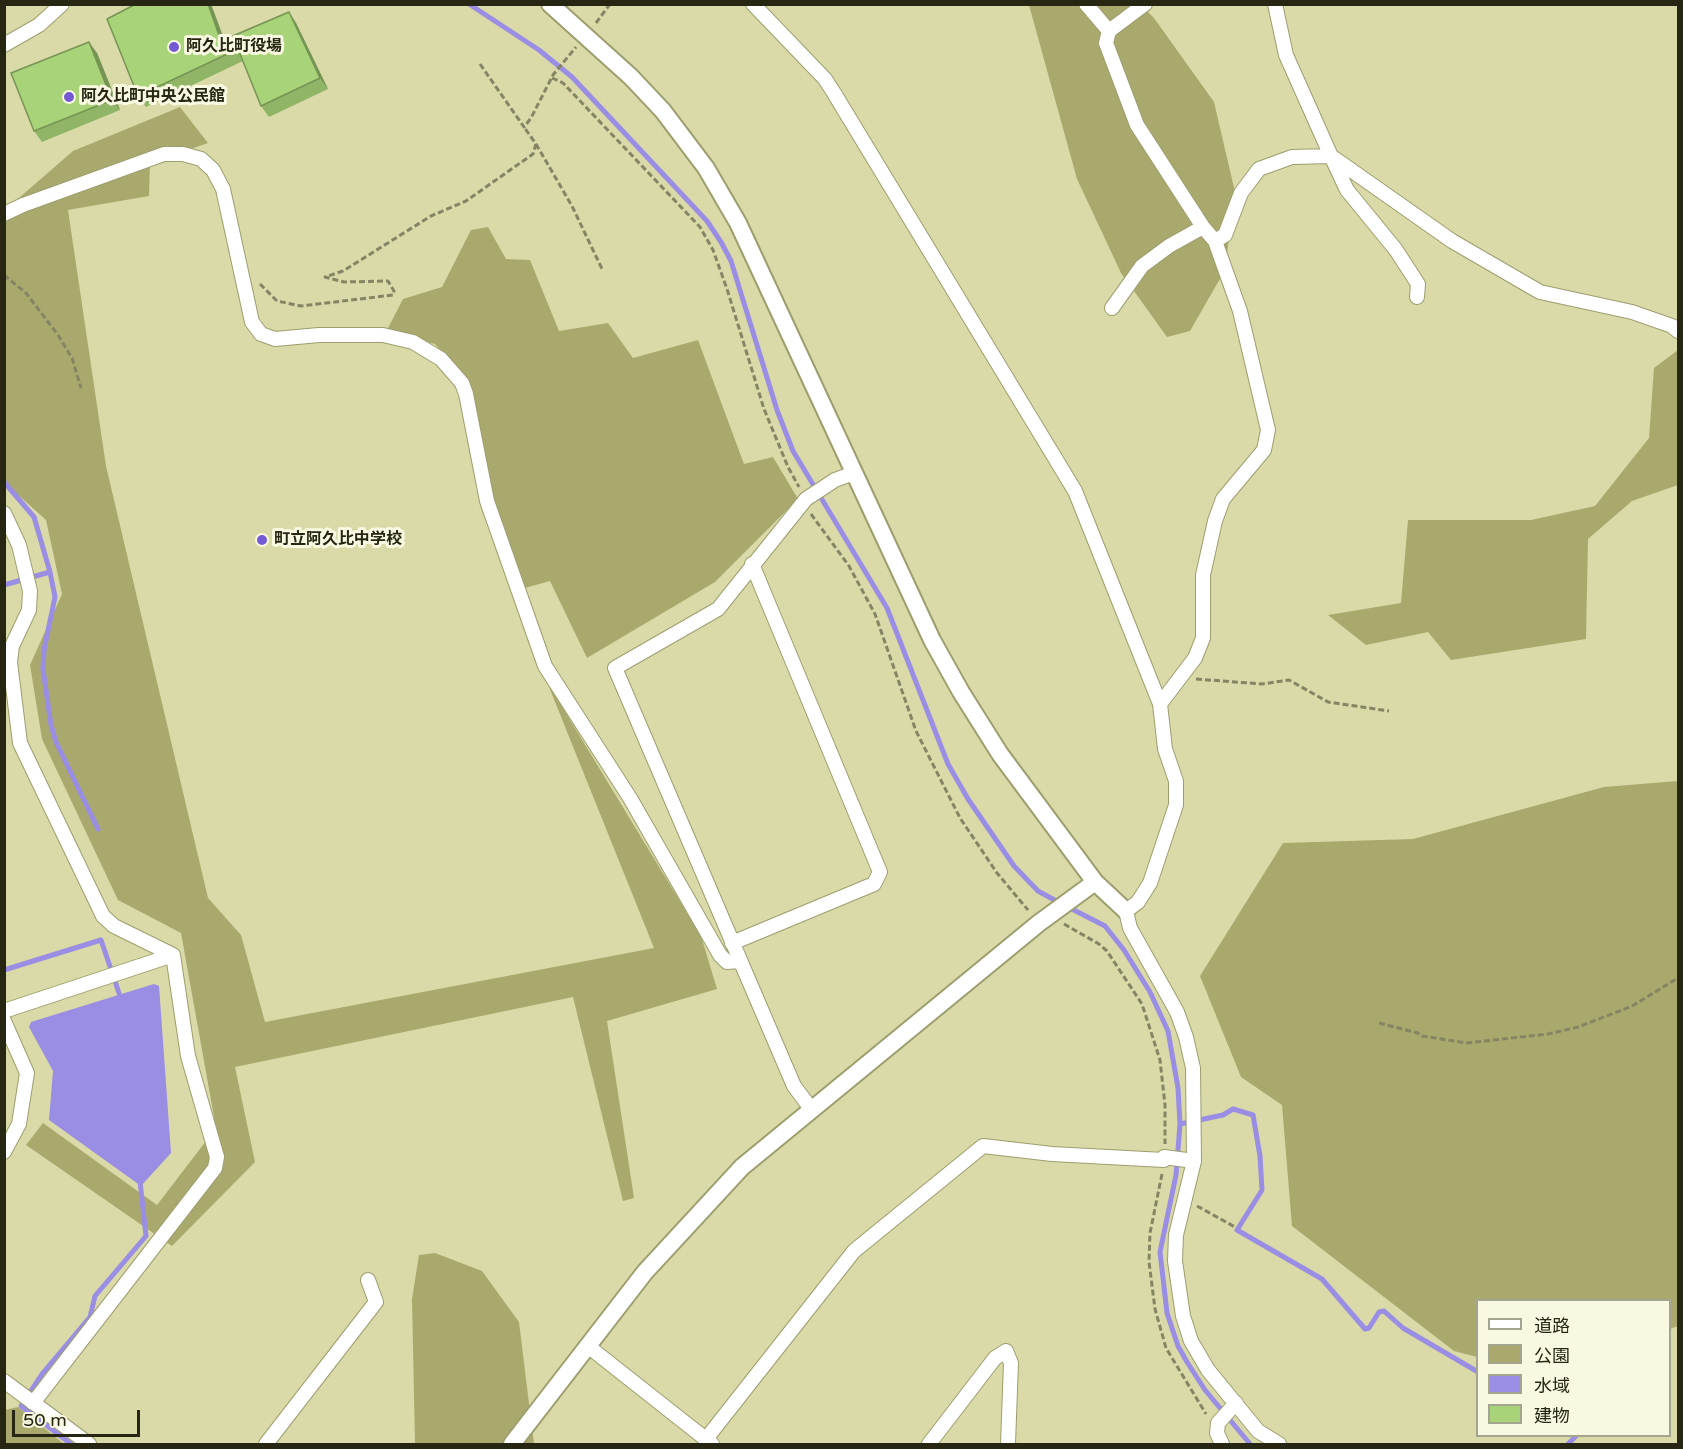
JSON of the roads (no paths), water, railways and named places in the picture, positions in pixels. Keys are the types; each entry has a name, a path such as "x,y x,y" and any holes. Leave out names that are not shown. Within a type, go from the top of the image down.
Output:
{"street":[{"path":"4,45 39,25 62,4"},
{"path":"550,4 586,35 663,111 706,168 738,223 932,640 961,692 1000,754 1095,882 1126,911 1130,928 1177,1012 1186,1036 1193,1068 1194,1161 1176,1235 1175,1261 1183,1316 1191,1341 1232,1405 1258,1431 1279,1444"},
{"path":"753,4 830,86 1075,491 1160,704 1165,749 1176,781 1176,805 1150,883 1138,902 1126,911"},
{"path":"1086,4 1109,31"},
{"path":"1145,4 1109,31 1106,43 1137,125 1203,227 1215,241 1240,311 1268,430 1264,450 1223,499 1215,521 1203,575 1203,638 1195,658 1160,704"},
{"path":"1275,4 1286,55 1331,156 1347,189 1396,250 1418,284 1417,297"},
{"path":"4,214 33,201 164,154 183,154 201,159 213,170 223,189 252,322 261,334 275,339 319,335 383,335 413,342 441,359 462,383 466,394 487,501 545,666 630,798 720,955 727,962 739,961"},
{"path":"1215,241 1225,235 1242,193 1259,169 1292,157 1331,156 1452,241 1540,292 1632,312 1672,327 1678,332"},
{"path":"1112,308 1142,267 1169,246 1203,227"},
{"path":"812,1110 794,1086 615,668 718,609 805,501 836,480 854,473"},
{"path":"4,513 19,545 30,591 29,610 12,646 10,662 20,743 103,916 114,926 147,940 173,956 188,1056 217,1156 215,1168 33,1403"},
{"path":"732,943 874,884 880,872 752,564"},
{"path":"512,1444 645,1272 702,1207 742,1167 1049,916 1095,882"},
{"path":"4,1011 173,956"},
{"path":"4,1021 27,1073 19,1124 4,1152"},
{"path":"589,1347 710,1442 854,1251 983,1146 1063,1155 1164,1161 1168,1157 1194,1161"},
{"path":"266,1444 376,1302 368,1280"},
{"path":"929,1444 995,1358 1006,1351 1011,1364 1008,1444"},
{"path":"4,1381 89,1444"},
{"path":"1222,1444 1217,1433 1221,1420 1232,1405"}],"water":[{"path":"154,984 159,986 171,1153 141,1186 49,1120 53,1071 29,1027 31,1022"}],"waterway":[{"path":"469,4 539,50 572,77 707,221 721,242 731,261 777,410 793,451 887,608 948,764 968,799 1014,866 1038,891 1060,903"},
{"path":"4,482 34,517 50,572 55,597 44,650 43,669 51,725 56,742 98,829"},
{"path":"4,585 50,572"},
{"path":"1068,907 1105,926 1124,950 1150,992 1168,1031 1178,1088 1180,1124 1176,1175 1160,1252 1167,1313 1178,1346 1187,1362 1205,1390 1250,1444"},
{"path":"4,970 101,940 121,999"},
{"path":"1180,1124 1223,1115 1233,1109 1253,1115 1260,1156 1262,1190 1237,1230 1322,1279 1365,1329 1369,1328 1379,1312 1384,1311 1403,1328 1476,1371"},
{"path":"71,1444 21,1406 42,1374 90,1317 95,1296 146,1236 140,1181"},
{"path":"1568,1444 1575,1437"}],"place":[{"name":"阿久比町役場","path":"174,47"},
{"name":"阿久比町中央公民館","path":"69,97"},
{"name":"町立阿久比中学校","path":"262,540"}]}
